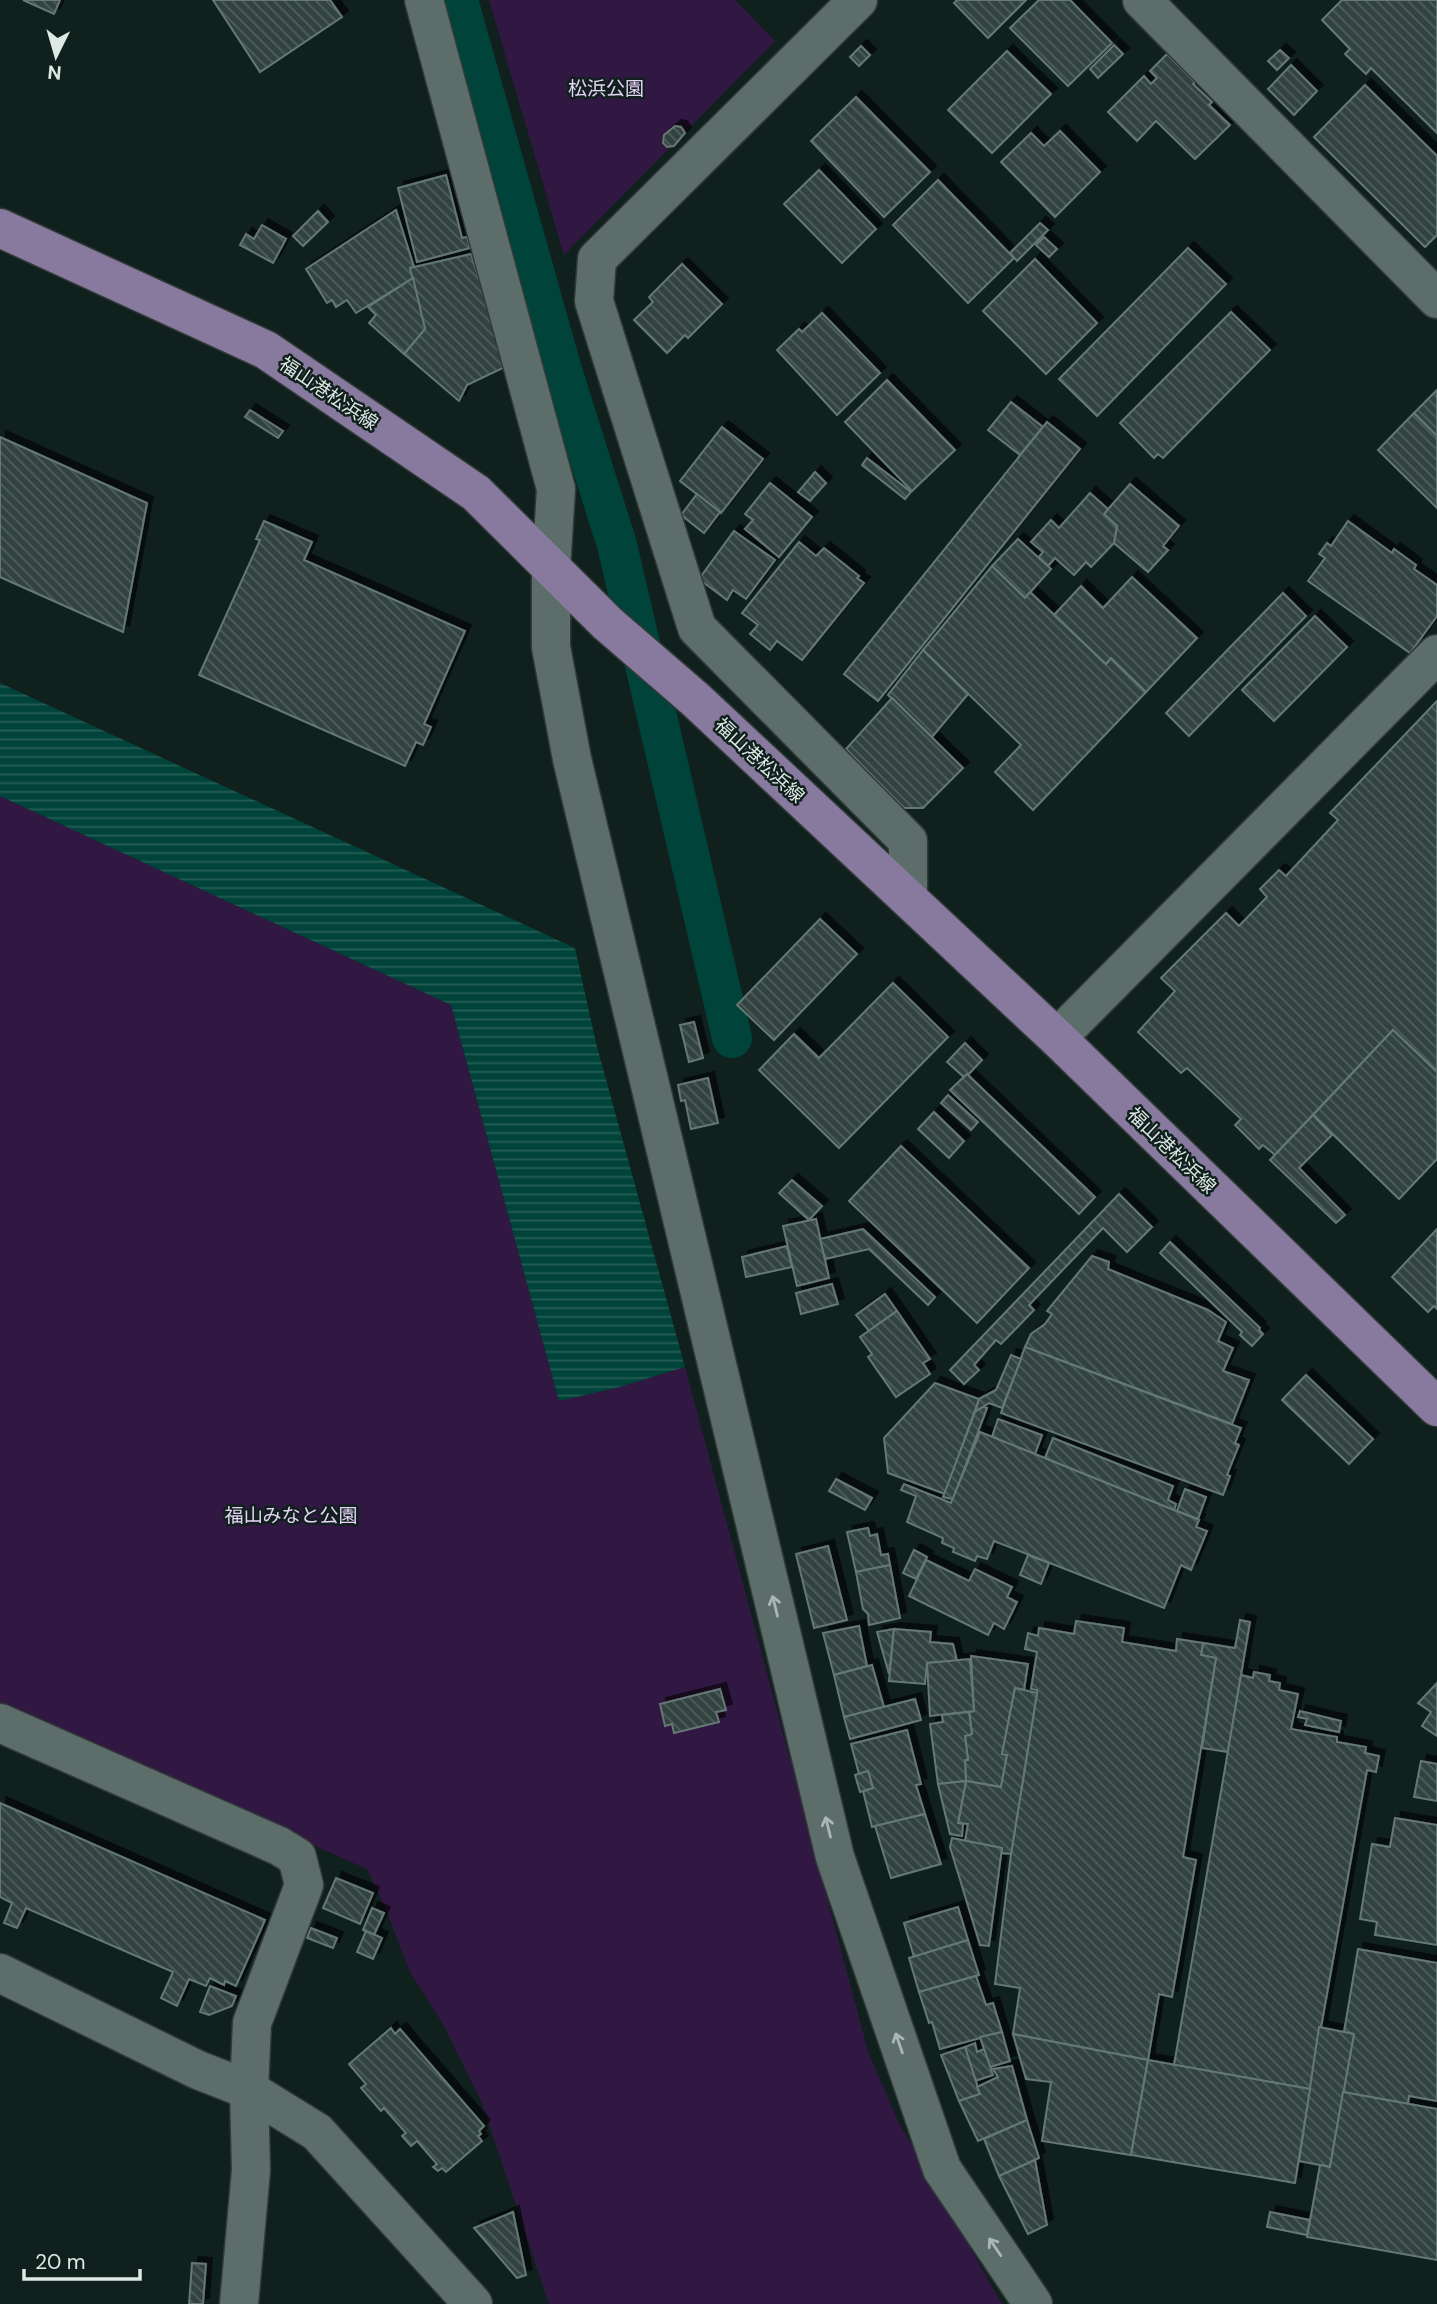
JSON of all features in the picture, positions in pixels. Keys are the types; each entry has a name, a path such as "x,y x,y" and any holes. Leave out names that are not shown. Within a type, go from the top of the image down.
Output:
{"main road":[{"name":"福山港松浜線","path":"0,228 266,351 476,493 607,622 696,700 1057,1038 1437,1407"}],"street":[{"path":"424,0 556,489 551,569 551,647 572,759 835,1857 942,2169 1033,2304"},
{"path":"858,0 597,259 594,301 697,628 908,841 908,897"},
{"path":"1142,0 1437,299"},
{"path":"1057,1038 1437,654"},
{"path":"0,1723 279,1846 297,1857 304,1885 252,2023 249,2090 251,2170 239,2304"},
{"path":"0,1973 198,2070 249,2090 317,2132 473,2304"}],"green space":[{"name":"松浜公園","path":"489,0 735,0 775,41 564,255"},
{"name":"福山みなと公園","path":"0,796 451,1005 559,1401 616,1388 685,1367 868,2051 898,2121 1002,2304 549,2304 482,2103 443,2024 410,1972 367,1869 0,1705"}],"shaded area":[{"path":"0,683 575,948 596,1043 685,1367 616,1388 559,1401 451,1005 0,796"}],"building":[{"path":"23,0 60,0 54,14"},
{"path":"213,0 330,0 342,17 260,72"},
{"path":"957,0 1026,0 988,38 954,3"},
{"path":"1039,0 1070,0 1112,43 1068,86 1010,28"},
{"path":"1342,0 1437,0 1437,133 1371,68 1366,74 1345,54 1350,49 1322,20"},
{"path":"1114,45 1123,54 1098,78 1090,69"},
{"path":"861,46 870,55 859,66 850,57"},
{"path":"1280,50 1289,58 1277,70 1268,61"},
{"path":"1007,51 1051,94 992,153 948,110"},
{"path":"1167,54 1212,102 1209,105 1230,125 1195,159 1156,121 1137,141 1108,112 1144,76 1151,84 1157,78 1150,71"},
{"path":"1291,65 1317,91 1294,115 1268,89"},
{"path":"1365,85 1437,156 1437,235 1425,247 1314,137"},
{"path":"856,97 930,172 884,217 811,141"},
{"path":"675,126 681,127 685,133 674,146 667,147 663,143 664,135"},
{"path":"1060,131 1100,172 1055,217 1001,162 1031,133 1044,146"},
{"path":"819,170 876,229 842,263 784,204"},
{"path":"446,175 462,238 467,237 470,248 417,262 398,188"},
{"path":"938,180 1014,258 968,303 893,225"},
{"path":"396,210 414,267 410,268 413,278 356,313 347,300 336,307 332,300 327,303 306,269"},
{"path":"318,211 328,222 303,246 293,236"},
{"path":"1040,223 1048,230 1017,261 1010,253"},
{"path":"262,225 286,239 273,263 240,245 246,234 254,239"},
{"path":"1044,237 1057,249 1049,257 1036,245"},
{"path":"1188,248 1226,284 1097,416 1059,379"},
{"path":"471,254 507,366 467,385 459,401 404,354 425,329 410,268"},
{"path":"1035,259 1097,323 1046,374 983,311"},
{"path":"682,264 722,304 688,338 685,335 667,353 634,320 653,302 649,297"},
{"path":"413,278 425,329 404,354 369,323 376,315 368,307"},
{"path":"1231,312 1270,350 1163,458 1158,454 1154,458 1120,423"},
{"path":"822,313 880,373 837,415 777,350 799,329 802,332"},
{"path":"887,380 955,450 912,491 845,422"},
{"path":"1437,390 1437,436 1414,413"},
{"path":"1011,402 1043,427 1020,455 988,430"},
{"path":"250,410 283,431 278,438 245,417"},
{"path":"1414,413 1437,436 1437,508 1378,450"},
{"path":"1047,422 1080,449 878,701 844,674"},
{"path":"722,427 763,459 721,513 680,481"},
{"path":"0,437 147,503 123,632 0,577"},
{"path":"867,458 911,492 905,499 862,465"},
{"path":"815,472 826,483 810,501 798,492"},
{"path":"770,483 812,517 779,557 745,529 753,520 745,514"},
{"path":"1130,484 1179,526 1163,546 1168,550 1148,572 1114,543 1117,526 1104,514"},
{"path":"1090,493 1108,509 1104,514 1117,526 1114,543 1091,567 1086,562 1074,575 1055,558 1048,566 1038,558 1043,552 1031,542 1051,520 1059,528"},
{"path":"697,494 720,512 704,533 681,515"},
{"path":"264,521 312,542 304,560 465,631 424,724 431,727 423,745 416,742 405,766 199,675 260,540 256,539"},
{"path":"1348,521 1392,553 1394,549 1416,565 1414,569 1437,585 1437,616 1410,653 1308,581 1325,558 1319,554 1327,543 1331,546"},
{"path":"734,531 775,560 746,599 733,590 727,600 699,579"},
{"path":"1018,539 1051,569 1025,598 992,566"},
{"path":"799,542 816,556 824,548 864,583 802,660 777,641 770,650 750,634 758,625 742,613"},
{"path":"992,566 1025,598 1030,592 1106,664 1111,658 1146,692 1033,810 995,772 1021,745 923,650"},
{"path":"1132,577 1197,638 1146,692 1111,658 1106,664 1054,615 1081,586 1103,608"},
{"path":"1283,593 1306,616 1189,736 1166,713"},
{"path":"1315,616 1347,647 1274,721 1242,690"},
{"path":"923,650 968,694 932,737 888,695"},
{"path":"892,698 963,768 923,808 904,808 846,749"},
{"path":"1437,701 1437,1072 1393,1030 1275,1155 1263,1145 1259,1149 1235,1125 1241,1119 1187,1068 1181,1073 1138,1032 1175,991 1161,978 1226,913 1239,926 1267,897 1260,889 1279,870 1286,876 1338,820 1330,813"},
{"path":"820,919 857,954 774,1040 737,1005"},
{"path":"893,983 948,1037 839,1148 759,1070 794,1034 819,1058"},
{"path":"694,1022 703,1058 689,1062 680,1025"},
{"path":"1393,1030 1437,1072 1437,1159 1399,1199 1313,1115"},
{"path":"965,1043 982,1060 965,1078 947,1062"},
{"path":"967,1074 1095,1197 1079,1214 950,1090"},
{"path":"708,1078 718,1123 691,1129 685,1100 681,1101 678,1085"},
{"path":"948,1095 978,1122 971,1130 941,1103"},
{"path":"934,1112 964,1141 949,1158 918,1129"},
{"path":"1313,1115 1332,1135 1299,1168 1345,1215 1336,1223 1270,1160"},
{"path":"901,1146 1029,1268 977,1323 849,1201"},
{"path":"792,1180 822,1206 809,1220 779,1193"},
{"path":"1119,1194 1152,1227 1127,1252 1103,1228 1029,1305 1034,1310 1001,1344 996,1340 974,1365 979,1370 964,1384 950,1370"},
{"path":"816,1219 829,1278 797,1286 783,1226"},
{"path":"863,1229 935,1297 928,1305 869,1249 825,1259 820,1239"},
{"path":"1437,1229 1437,1309 1434,1306 1428,1312 1392,1277"},
{"path":"1170,1242 1260,1328 1263,1334 1252,1346 1240,1335 1242,1332 1160,1253"},
{"path":"787,1246 792,1267 746,1277 742,1257"},
{"path":"1092,1256 1109,1262 1108,1269 1208,1310 1226,1322 1218,1341 1233,1348 1223,1371 1249,1380 1232,1424 1025,1347 1031,1334 1045,1324 1052,1314 1047,1311"},
{"path":"832,1284 838,1304 801,1314 796,1293"},
{"path":"885,1294 897,1311 869,1331 856,1315"},
{"path":"897,1311 930,1359 923,1363 930,1374 896,1397 868,1357 872,1354 860,1337"},
{"path":"1025,1347 1241,1428 1235,1443 1239,1445 1227,1475 1230,1476 1223,1495 1001,1413"},
{"path":"1011,1355 1021,1359 1002,1408 989,1403 975,1412 979,1399 996,1390"},
{"path":"1306,1375 1373,1439 1349,1464 1282,1400"},
{"path":"935,1383 979,1399 945,1494 888,1473 884,1438"},
{"path":"983,1407 987,1408 953,1499 943,1497 975,1412"},
{"path":"998,1419 1042,1435 1035,1454 992,1437"},
{"path":"980,1432 1199,1520 1196,1527 1207,1531 1191,1570 1181,1565 1164,1608 994,1541 987,1559 977,1556 975,1561 953,1552 954,1548 942,1543 943,1538 907,1522 916,1496 901,1490 904,1484 951,1503"},
{"path":"1053,1438 1173,1486 1168,1500 1176,1504 1174,1510 1045,1458"},
{"path":"836,1479 872,1498 865,1510 829,1491"},
{"path":"1185,1489 1206,1497 1198,1519 1177,1511"},
{"path":"868,1528 870,1536 877,1534 881,1555 888,1554 890,1565 856,1572 847,1532"},
{"path":"828,1546 847,1620 814,1628 796,1554"},
{"path":"914,1550 927,1557 916,1579 903,1573"},
{"path":"1028,1555 1049,1563 1041,1584 1020,1575"},
{"path":"926,1560 969,1581 975,1569 1012,1587 1007,1597 1017,1602 1004,1629 994,1623 988,1635 909,1596"},
{"path":"890,1565 900,1618 869,1625 856,1572"},
{"path":"1240,1620 1250,1622 1228,1752 1202,1748 1216,1658 1201,1655 1203,1643 1235,1648"},
{"path":"1076,1621 1124,1628 1122,1642 1176,1651 1177,1639 1203,1643 1201,1655 1216,1658 1183,1857 1196,1860 1172,1997 1159,1994 1148,2060 1013,2034 1020,1988 995,1984 1011,1854 1037,1693 1037,1690 1031,1689 1037,1652 1025,1649 1028,1633 1038,1636 1039,1628 1074,1634"},
{"path":"859,1626 867,1666 834,1675 823,1633"},
{"path":"894,1629 889,1674 877,1632"},
{"path":"894,1629 931,1632 930,1642 953,1644 957,1661 927,1663 925,1684 889,1681"},
{"path":"971,1656 1028,1664 1024,1690 1015,1688 1002,1754 1007,1755 1001,1787 966,1781 965,1760 968,1760 965,1736 972,1734 969,1712 974,1711"},
{"path":"970,1659 974,1711 930,1716 927,1663"},
{"path":"872,1665 884,1707 844,1717 834,1675"},
{"path":"1254,1672 1270,1675 1269,1681 1280,1683 1279,1690 1298,1694 1291,1729 1337,1737 1337,1742 1366,1747 1365,1753 1379,1756 1376,1772 1367,1770 1310,2089 1174,2065 1241,1675 1253,1678"},
{"path":"1437,1683 1437,1736 1422,1726 1431,1712 1418,1703"},
{"path":"1015,1688 1037,1693 1011,1854 1001,1853 1002,1848 965,1841 968,1824 958,1823 966,1781 1001,1787 1007,1755 1002,1754"},
{"path":"720,1689 726,1710 716,1712 719,1722 674,1733 672,1724 665,1726 660,1704"},
{"path":"915,1699 921,1720 850,1739 844,1717"},
{"path":"1300,1711 1341,1721 1339,1732 1305,1725 1307,1719 1298,1717"},
{"path":"969,1712 972,1734 965,1736 968,1760 965,1760 966,1781 938,1784 930,1724 943,1722 942,1715"},
{"path":"907,1730 921,1784 916,1785 925,1814 872,1827 863,1791 873,1788 868,1771 859,1774 851,1744"},
{"path":"1421,1761 1437,1764 1437,1801 1414,1797"},
{"path":"868,1771 873,1788 860,1792 855,1775"},
{"path":"966,1781 958,1823 963,1824 962,1836 950,1834 938,1784"},
{"path":"0,1803 265,1920 236,1986 225,1981 224,1985 210,1978 206,1986 189,1979 177,2006 161,1998 173,1972 26,1908 17,1928 4,1923 12,1903 0,1897"},
{"path":"925,1814 941,1864 891,1878 875,1826"},
{"path":"1395,1818 1437,1825 1437,1945 1375,1935 1377,1922 1360,1919 1372,1844 1390,1847"},
{"path":"952,1838 1002,1848 989,1946 980,1945 950,1847"},
{"path":"336,1878 373,1893 360,1924 323,1908"},
{"path":"958,1907 968,1940 914,1957 904,1923"},
{"path":"372,1908 384,1913 374,1935 363,1930"},
{"path":"311,1928 337,1938 333,1948 307,1938"},
{"path":"366,1931 382,1938 373,1959 357,1952"},
{"path":"968,1940 979,1975 919,1992 909,1958"},
{"path":"1358,1949 1437,1963 1437,2101 1409,2096 1408,2104 1343,2092 1354,2034 1344,2032"},
{"path":"976,1976 986,2005 993,2003 1002,2032 940,2049 919,1992"},
{"path":"210,1986 236,1996 232,2006 209,2015 200,2012"},
{"path":"1319,2027 1354,2034 1330,2167 1299,2161"},
{"path":"391,2028 395,2034 400,2029 484,2126 478,2136 482,2141 446,2172 442,2168 438,2171 433,2167 437,2164 417,2141 411,2146 402,2136 406,2133 384,2108 381,2111 361,2088 366,2084 349,2064"},
{"path":"1002,2032 1010,2061 990,2067 980,2037"},
{"path":"1013,2034 1148,2060 1131,2155 1042,2141 1051,2082 1026,2079"},
{"path":"975,2043 977,2052 984,2049 993,2075 975,2081 965,2047"},
{"path":"965,2047 980,2094 959,2101 941,2055"},
{"path":"1148,2060 1310,2089 1295,2183 1131,2155"},
{"path":"1012,2066 1027,2120 978,2141 959,2101 980,2094 977,2087 998,2077 993,2069"},
{"path":"1343,2092 1437,2109 1437,2260 1307,2237 1320,2165 1330,2167"},
{"path":"1027,2120 1039,2158 999,2176 984,2139"},
{"path":"1035,2160 1047,2225 1028,2234 999,2176"},
{"path":"513,2212 526,2275 517,2278 474,2228"},
{"path":"1270,2212 1310,2220 1307,2235 1267,2227"},
{"path":"192,2263 206,2264 203,2304 189,2304"}],"waterway":[{"path":"458,0 561,367 617,545 732,1038"}]}
